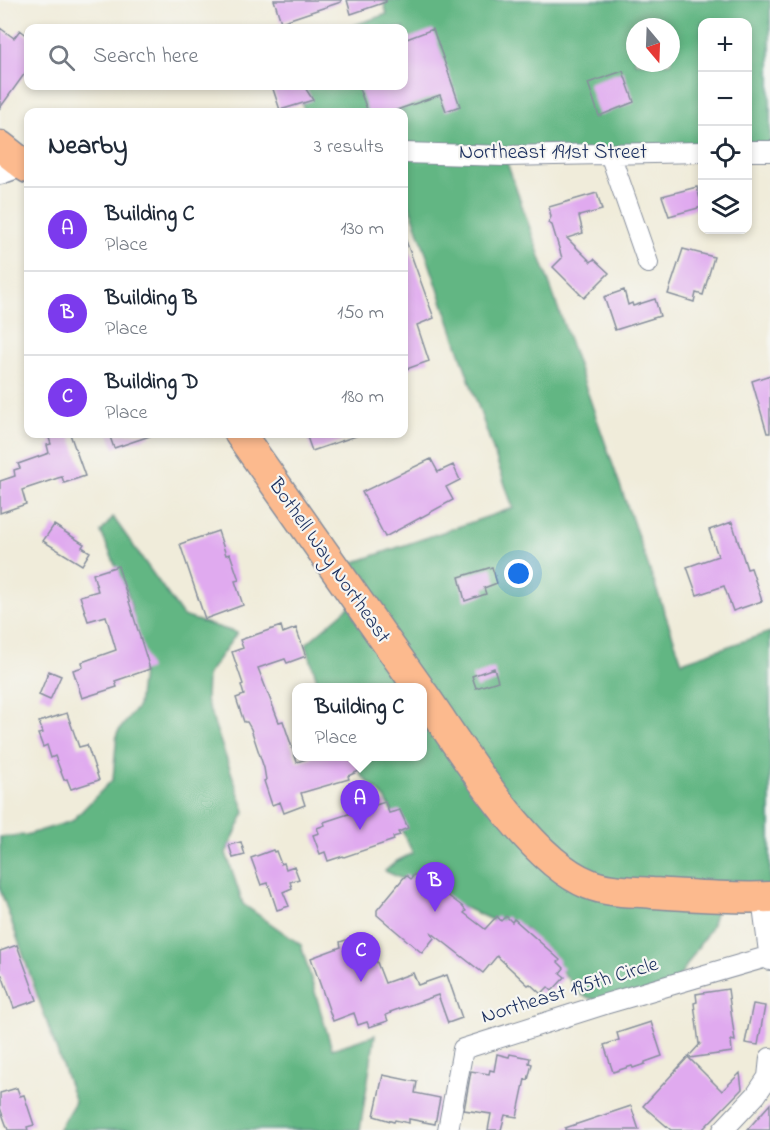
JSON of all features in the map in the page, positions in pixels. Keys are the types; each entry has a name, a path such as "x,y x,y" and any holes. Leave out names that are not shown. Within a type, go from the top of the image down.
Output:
{"main road":[{"name":"Bothell Way Northeast","path":"243,438 416,683"},
{"path":"427,700 500,803 534,844 563,870 590,885 619,890 720,897 766,897"}],"street":[{"path":"752,151 770,151"},
{"name":"Northeast 191st Street","path":"408,153 505,156 698,152"},
{"path":"610,154 648,263"},
{"name":"Northeast 195th Circle","path":"448,1130 463,1049 605,1004 770,958 766,897"},
{"path":"723,1130 756,1095 768,1077 770,1058"}],"green space":[{"path":"383,0 770,0 770,151 752,151 752,18 698,18 698,152 505,157 682,662 770,632 770,960 762,898 720,897 711,927 676,982 605,1004 582,995 525,928 496,922 385,871 397,861 413,853 385,798 362,776 355,761 427,761 427,683 318,683 306,644 357,600 335,569 513,508 408,201 408,108 304,108 297,90 408,90 408,24 358,24 387,14"},
{"path":"113,517 183,616 237,633 207,675 206,700 245,812 226,853 243,904 301,945 332,1049 375,1035 360,1130 58,1130 75,1102 0,889 0,837 26,835 72,821 113,779 117,733 138,706 143,663 129,597 101,532"}],"building":[{"path":"274,0 341,0 341,2 281,22"},
{"path":"347,0 386,0 386,2 351,14"},
{"path":"0,28 14,38 20,30 24,33 24,75 0,108"},
{"path":"433,29 460,106 446,111 440,95 403,108 366,108 360,90 408,90 408,38"},
{"path":"623,71 634,102 599,116 588,83"},
{"path":"273,90 307,90 313,100 287,108 279,108"},
{"path":"697,187 698,208 669,216 662,196"},
{"path":"597,193 602,210 579,216 583,233 567,238 591,262 594,259 609,273 584,298 553,267 562,258 552,225 548,223 551,217 549,207"},
{"path":"408,246 434,318 417,325 429,361 408,369"},
{"path":"683,249 714,257 703,295 696,293 694,302 668,294"},
{"path":"624,290 628,305 632,303 633,306 655,299 660,316 615,330 604,297"},
{"path":"770,375 770,433 767,433 752,381"},
{"path":"49,438 71,438 85,476 64,483 62,477 22,490 26,504 0,513 0,481 15,476 14,470 20,468 18,464 49,453 47,445 51,444"},
{"path":"110,438 144,438 114,448"},
{"path":"307,438 350,438 312,451"},
{"path":"431,459 438,472 453,465 460,480 446,487 453,500 385,537 362,492"},
{"path":"732,522 747,569 751,568 762,601 733,611 724,586 697,595 687,567 718,556 709,530"},
{"path":"54,525 84,544 82,547 90,552 82,565 43,541"},
{"path":"218,531 226,555 230,554 239,580 235,581 243,605 205,619 180,544"},
{"path":"118,566 150,669 115,681 117,687 82,698 73,670 83,667 82,662 116,650 106,616 88,621 80,596 98,591 93,574"},
{"path":"492,567 497,583 484,588 486,594 465,601 459,577"},
{"path":"281,626 283,633 296,628 306,656 287,663 285,659 258,668 279,722 283,721 292,747 292,761 356,761 359,771 348,776 349,779 301,793 305,805 284,813 280,802 272,805 264,781 266,780 264,768 251,729 247,722 244,722 236,698 244,695 241,685 243,684 232,652 243,648 240,640"},
{"path":"494,668 498,681 476,688 472,676"},
{"path":"49,671 61,676 50,700 39,695"},
{"path":"67,713 79,747 87,745 99,780 71,789 67,779 64,780 55,756 51,758 47,745 43,747 38,734 43,733 39,722"},
{"path":"385,802 389,813 400,810 408,828 398,832 400,835 393,837 394,840 328,861 325,852 320,854 313,835 319,833 317,828 325,825 324,822"},
{"path":"241,842 245,855 233,858 229,845"},
{"path":"276,851 281,864 284,863 286,869 294,866 299,879 290,882 292,888 283,892 289,906 277,910 268,883 261,885 251,858"},
{"path":"414,874 421,880 423,877 462,906 466,911 464,913 485,929 497,916 501,921 506,916 512,922 514,919 560,960 558,962 564,968 560,973 565,977 552,991 548,987 541,994 497,956 483,973 432,933 434,938 422,953 377,915 377,910 406,875 411,879"},
{"path":"358,936 359,941 365,939 370,953 373,952 385,983 413,973 418,985 447,975 462,1018 448,1023 438,995 390,1012 386,1015 388,1021 369,1027 367,1022 358,1025 354,1013 333,1021 311,958 341,947 340,942"},
{"path":"17,945 37,1000 14,1008 2,975 0,976 0,951"},
{"path":"728,989 735,1041 731,1040 732,1052 689,1058 722,1091 740,1073 742,1089 702,1130 671,1130 643,1106 701,1043 699,1044 694,1003 697,1002 696,994"},
{"path":"753,1004 765,1006 758,1045 745,1043"},
{"path":"651,1022 662,1056 633,1068 632,1066 613,1072 604,1045 619,1040 617,1033"},
{"path":"497,1054 530,1058 529,1063 532,1064 528,1080 525,1079 517,1117 505,1115 501,1130 488,1130 491,1114 464,1110 471,1071 489,1074 490,1070 494,1071"},
{"path":"383,1075 417,1082 415,1093 440,1098 435,1124 409,1119 409,1123 395,1120 394,1122 374,1116"},
{"path":"17,1088 20,1096 24,1095 34,1125 27,1127 28,1130 8,1130 0,1108 0,1093"},
{"path":"770,1104 770,1130 747,1130"},
{"path":"631,1106 639,1130 565,1130 565,1128"}],"place":[{"name":"Building C","path":"360,830"},
{"name":"Building B","path":"435,912"},
{"name":"Building D","path":"361,982"}]}
